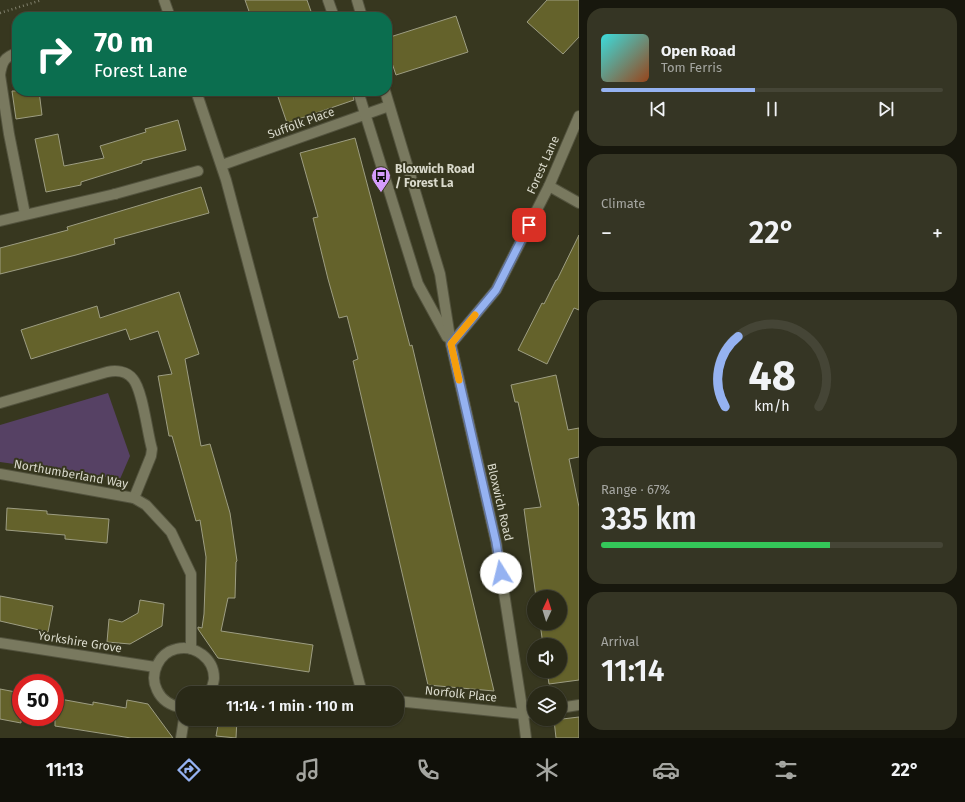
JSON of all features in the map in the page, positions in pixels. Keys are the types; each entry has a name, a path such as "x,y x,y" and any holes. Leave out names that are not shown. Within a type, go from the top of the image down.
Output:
{"street":[{"path":"164,0 168,12"},
{"path":"328,0 332,12"},
{"path":"357,0 361,12"},
{"path":"12,55 8,56 2,65 0,74 4,135 25,214"},
{"path":"198,96 222,165 360,686"},
{"path":"360,96 418,284 451,344"},
{"path":"386,96 440,274 451,344"},
{"name":"Suffolk Place","path":"222,165 389,106"},
{"name":"Forest Lane","path":"451,344 496,290 549,186 579,116"},
{"path":"0,221 115,194 198,171"},
{"path":"549,186 579,203"},
{"name":"Bloxwich Road","path":"451,344 496,542 526,738"},
{"path":"0,403 115,370 126,373 133,378 138,388 152,449 151,456 134,498"},
{"name":"Northumberland Way","path":"0,474 134,498 146,505 171,532 190,574 191,649"},
{"name":"Yorkshire Grove","path":"0,643 155,667"},
{"path":"176,707 166,703 159,695 155,687 155,667 164,655 176,649 191,649 203,654 211,665 214,679 212,686"},
{"name":"Norfolk Place","path":"404,702 527,713"},
{"path":"567,707 579,706"},
{"path":"180,738 183,726"}],"path":[{"path":"0,12 42,0"}],"shaded area":[{"path":"108,393 130,456 120,479 0,462 0,425"}],"building":[{"path":"245,0 307,0 311,12 249,12"},
{"path":"547,0 579,0 579,37 563,54 527,22"},
{"path":"456,16 468,52 396,75 392,63 392,36"},
{"path":"13,96 40,96 42,115 16,119"},
{"path":"278,96 353,96 354,100 287,123"},
{"path":"178,120 186,150 142,161 142,163 81,182 81,185 46,192 35,139 58,134 64,166 104,158 100,146 146,132 145,129"},
{"path":"355,138 410,346 412,345 494,691 428,685 353,361 358,359 347,316 339,318 328,279 313,218 318,217 300,153"},
{"path":"201,187 209,213 114,239 115,244 0,274 0,248 68,230 67,227"},
{"path":"579,235 579,310 574,308 547,364 518,350 542,303 544,304 557,280"},
{"path":"179,292 199,354 185,359 201,446 210,444 230,513 237,561 235,598 228,598 221,631 313,645 309,672 218,658 198,629 198,627 202,628 204,614 206,557 200,520 196,521 172,436 169,436 158,376 172,374 158,331 130,340 126,329 31,359 21,330 97,306 100,318"},
{"path":"556,375 568,430 579,428 579,457 569,459 579,507 579,680 549,684 548,678 567,678 567,638 542,638 541,630 567,630 567,590 535,590 524,509 541,507 518,402 515,402 511,385"},
{"path":"7,508 47,511 47,514 109,519 107,543 65,539 65,535 6,530"},
{"path":"0,596 53,606 48,632 0,621"},
{"path":"140,600 164,604 162,626 130,644 107,642 109,619 122,622 138,613"},
{"path":"0,689 12,691 12,721 0,719"},
{"path":"64,700 93,705 93,702 126,708 127,700 148,704 173,738 131,738 55,726 64,726"},
{"path":"579,717 579,738 556,738 555,726 567,726 567,718"},
{"path":"218,726 237,726 236,738 216,736"}],"slow traffic":[{"path":"459,380 451,344 475,315"}],"place":[{"name":"Bloxwich Road / Forest La","path":"381,193"}],"route":[{"path":"501,573 496,542 451,344 496,290 529,225"}]}
